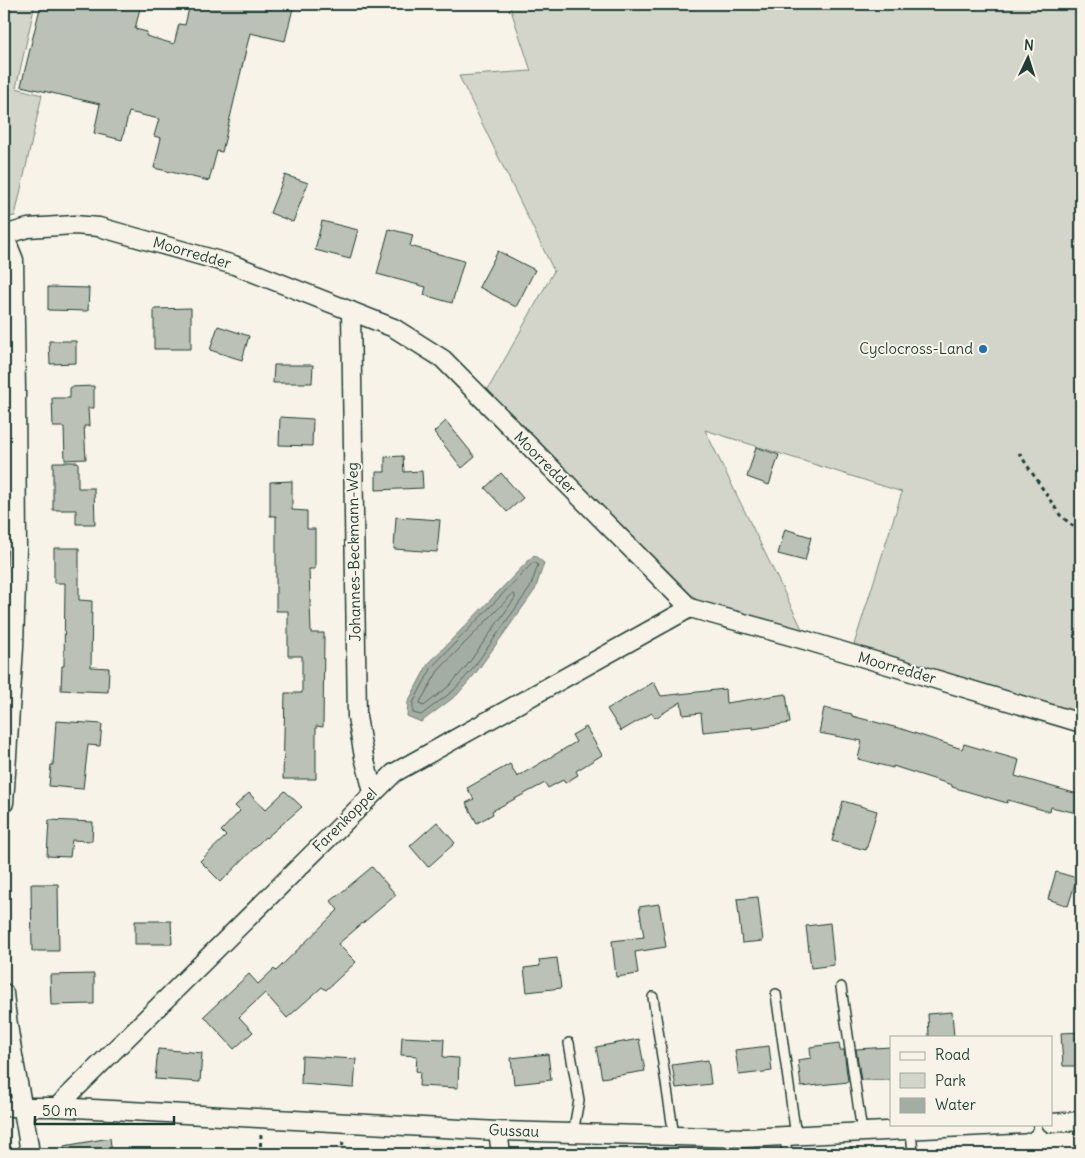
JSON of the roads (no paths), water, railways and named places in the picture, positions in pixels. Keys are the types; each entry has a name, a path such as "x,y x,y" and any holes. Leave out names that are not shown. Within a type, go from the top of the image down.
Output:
{"street":[{"name":"Moorredder","path":"4,235 28,228 74,225 99,227 234,265 394,328 443,359 690,608 808,641 1081,723"},
{"path":"4,235 14,260 17,549 14,647 4,803"},
{"name":"Johannes-Beckmann-Weg","path":"350,311 357,718 364,757 374,792"},
{"name":"Farenkoppel","path":"57,1107 394,773 690,608"},
{"path":"4,993 7,1023 24,1108 30,1154"},
{"name":"Gussau","path":"4,1107 57,1107 498,1131 745,1138 986,1126"},
{"path":"1052,1123 1081,1121"},
{"path":"498,1131 501,1154"}],"lane":[{"path":"841,987 862,1132"},
{"path":"776,994 790,1136 787,1154"},
{"path":"653,996 674,1136"},
{"path":"569,1043 579,1100 573,1133"},
{"path":"911,1130 913,1154"}],"water":[{"path":"534,555 544,563 535,590 475,674 457,695 421,722 407,716 408,702 428,664"}],"place":[{"name":"Cyclocross-Land","path":"983,349"}]}
